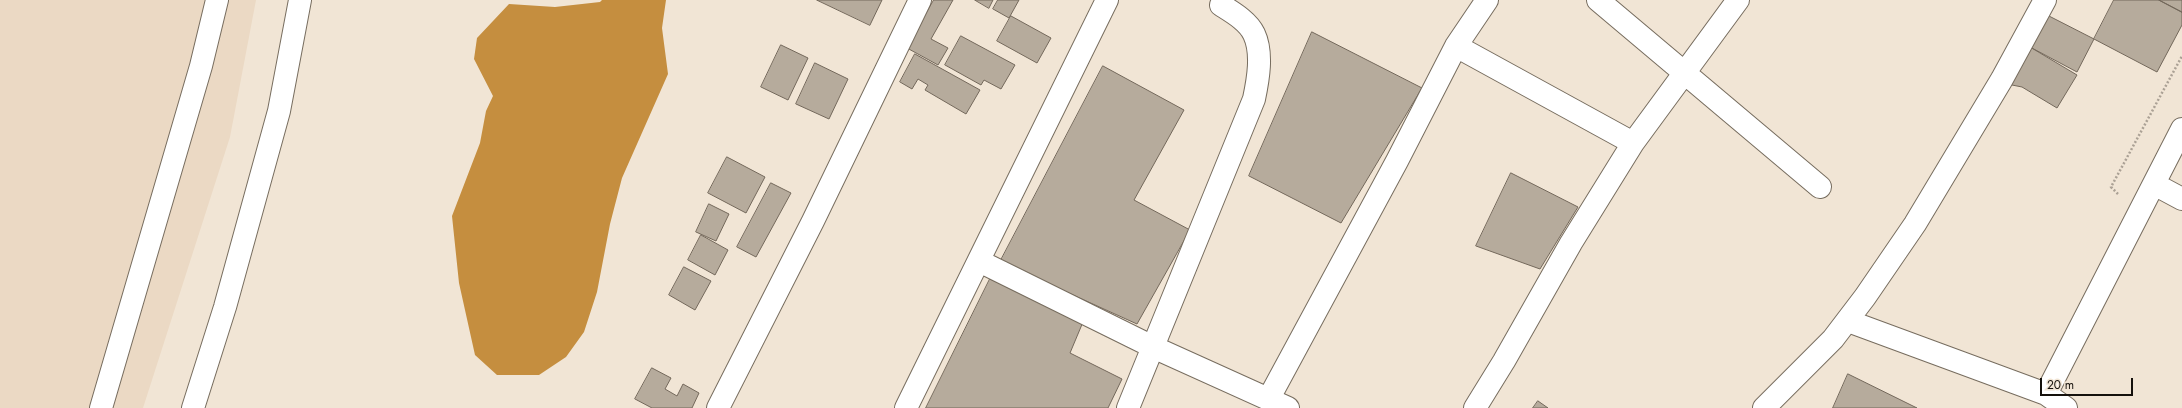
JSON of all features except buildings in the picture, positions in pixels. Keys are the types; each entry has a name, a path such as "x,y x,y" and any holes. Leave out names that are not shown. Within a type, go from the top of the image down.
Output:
{"street":[{"path":"101,408 200,66 216,0"},
{"path":"193,408 225,307 279,111 300,0"},
{"path":"718,408 813,221 920,0"},
{"path":"906,408 1107,0"},
{"path":"1269,398 1397,161 1456,46 1487,0"},
{"path":"1598,0 1820,187"},
{"path":"1475,408 1571,243 1632,144 1686,73 1738,0"},
{"path":"1764,408 1803,370 1848,321 1915,224 2002,79 2045,0"},
{"path":"1128,408 1254,99 1260,67 1254,34 1238,16 1221,5"},
{"path":"1456,46 1632,144"},
{"path":"2046,394 2182,129"},
{"path":"2154,184 2182,199"},
{"path":"979,260 1153,347 1269,398 1288,408"},
{"path":"1848,321 2046,394 2066,408"}],"shaded area":[{"path":"0,0 256,0 230,137 143,408 0,408"},
{"path":"602,0 666,0 662,28 668,74 622,178 610,224 597,292 584,332 566,357 539,375 497,375 475,355 459,283 452,216 480,143 486,111 493,96 474,59 477,38 509,4 555,7 600,2"}]}
